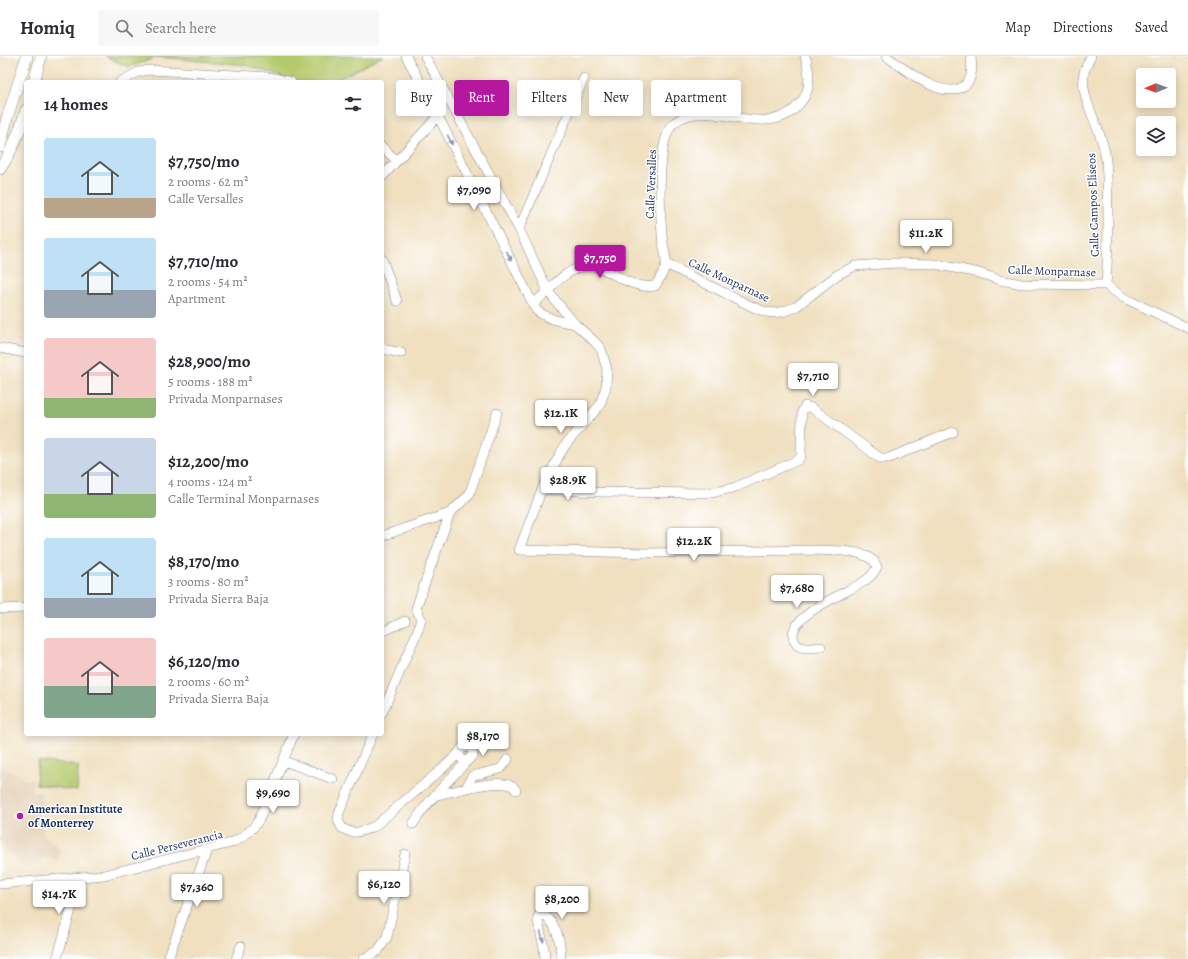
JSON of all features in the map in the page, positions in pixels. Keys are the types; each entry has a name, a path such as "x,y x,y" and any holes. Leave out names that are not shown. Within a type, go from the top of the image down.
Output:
{"street":[{"path":"0,147 4,117 27,56"},
{"path":"35,80 41,56"},
{"path":"406,56 419,80"},
{"path":"425,56 519,229 548,291 575,324 601,348 607,369 606,387 600,405 566,444 542,489 519,550 646,552 814,550 843,551 858,553 868,557 874,561 877,567 869,577 860,584 823,604 796,623 793,638 797,645 804,648 821,647"},
{"name":"Calle Versalles","path":"666,264 662,234 661,184 664,141 669,129 680,119 701,114 715,114 752,120 766,120 789,113 800,104 808,90 809,74 805,56"},
{"path":"886,56 936,88 950,91 964,86 970,81 972,70 971,56"},
{"name":"Calle Campos Elíseos","path":"1091,56 1084,73 1084,88 1087,101 1100,133 1105,153 1108,191 1106,285"},
{"path":"124,80 138,72 150,70 269,77 283,80"},
{"path":"519,229 584,78"},
{"path":"384,175 438,116 536,310 548,318 575,324"},
{"path":"0,168 10,154 24,125"},
{"path":"384,149 397,161"},
{"name":"Calle Monparnase","path":"666,264 766,312 775,313 797,306 837,275 855,266 896,263 935,264 1022,284 1106,285 1124,298 1188,328"},
{"path":"533,305 560,279 573,271 587,266 595,266 604,269 630,283 649,287 654,286 666,264"},
{"path":"384,265 397,301"},
{"path":"0,348 24,353"},
{"path":"384,349 401,353"},
{"path":"542,489 595,492 712,493 736,487 798,460 801,456 802,412 805,406 812,408 880,458 889,458 953,432"},
{"path":"384,535 450,514 469,496 498,413"},
{"path":"384,708 418,630 421,619 416,608 450,514"},
{"path":"0,609 24,608"},
{"path":"384,631 405,621"},
{"name":"Calle Perseverancia","path":"0,884 104,875 207,850 231,843 241,838 251,831 259,820 293,736"},
{"path":"372,736 339,813 338,820 342,828 352,833 364,831 375,826 459,753 460,757 464,760 468,760 434,796 413,824"},
{"path":"466,788 472,776 500,769 508,759"},
{"path":"284,761 333,779"},
{"path":"434,796 466,788 497,784 512,786 516,790"},
{"path":"168,959 207,850"},
{"path":"363,959 378,951 387,937 405,854"},
{"path":"57,959 80,878"},
{"path":"546,959 538,921 540,914 548,919 556,930 561,947 561,959"},
{"path":"236,959 241,946"}],"shaded area":[{"name":"American Institute of Monterrey","path":"0,767 23,775 22,780 33,779 32,792 41,792 43,807 36,808 35,814 45,819 42,834 60,849 58,861 42,857 40,866 22,867 0,842"}],"green space":[{"path":"105,56 300,56 303,59 307,56 383,56 337,80 291,80 246,65 158,57 129,67"},
{"path":"38,761 78,766 77,791 36,784"}],"place":[{"name":"American Institute of Monterrey","path":"20,816"}]}
